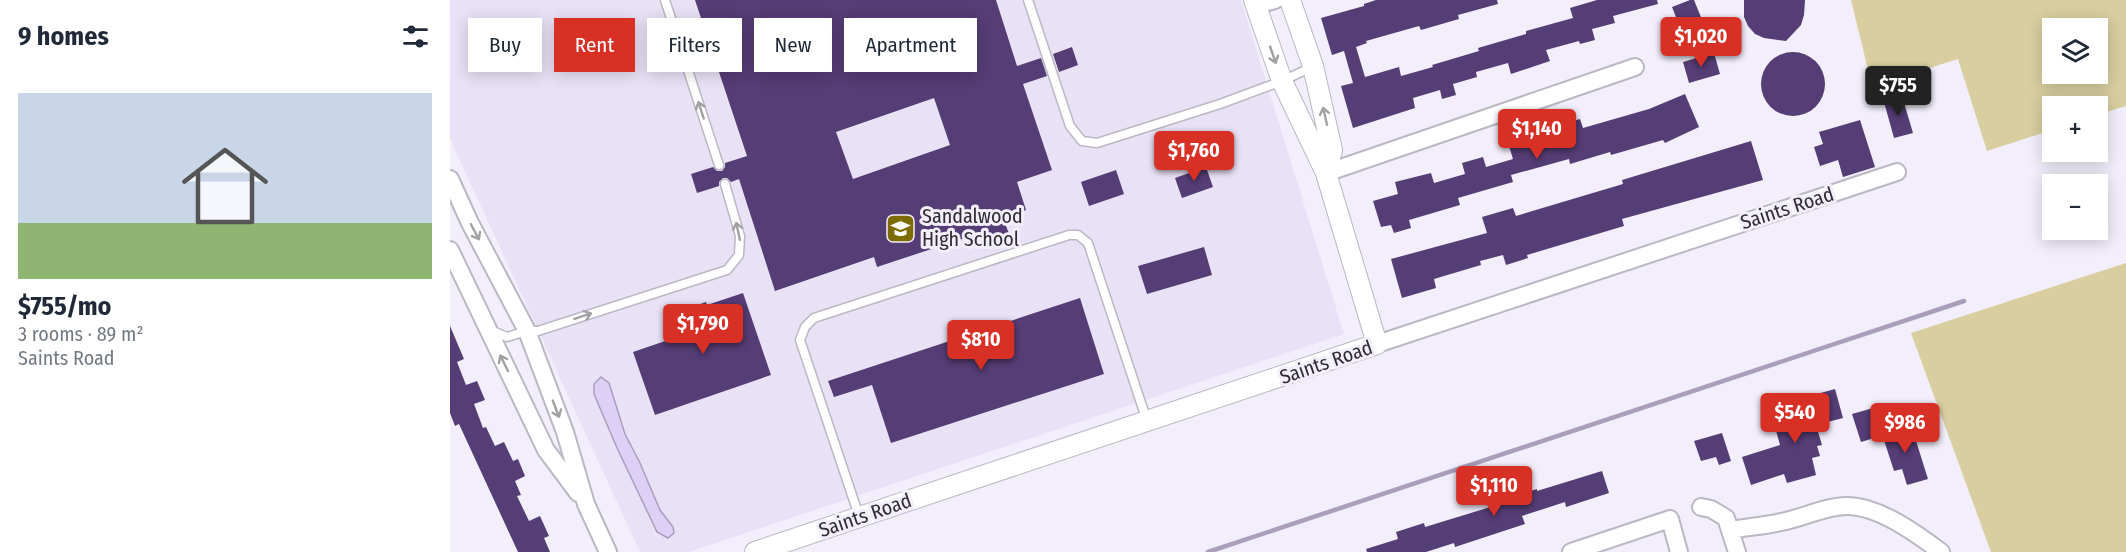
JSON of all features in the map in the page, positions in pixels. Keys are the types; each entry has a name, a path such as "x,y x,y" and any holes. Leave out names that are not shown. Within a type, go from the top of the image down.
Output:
{"street":[{"path":"1290,0 1313,66 1332,150 1326,173"},
{"path":"1262,2 1282,81 1326,173 1377,344"},
{"path":"1326,173 1635,67"},
{"name":"Saints Road","path":"755,552 1897,172"},
{"path":"450,179 526,331 565,432 586,504 608,552"},
{"path":"450,250 546,450 586,504"},
{"path":"1731,530 1781,522 1824,510 1850,506 1893,520 1941,552"},
{"path":"1701,507 1711,509 1726,518 1737,552"},
{"path":"1571,552 1670,519 1679,552"}],"lane":[{"path":"665,0 718,165"},
{"path":"1028,0 1070,126 1082,141 1096,144 1220,104 1282,81 1313,66"},
{"path":"487,329 507,337 526,331 538,331 727,270 739,255 740,236 724,184"},
{"path":"859,516 800,340 805,327 814,318 1069,235 1078,235 1088,243 1147,422"}],"shaded area":[{"name":"Sandalwood High School","path":"450,0 1241,0 1344,334 689,552 640,552 450,139"},
{"path":"1851,0 2126,0 2126,106 2108,112 2108,96 2042,96 2042,133 1987,151 1958,59 1872,86"},
{"path":"2126,263 2126,552 1991,552 1911,333"},
{"path":"601,377 609,383 625,434 660,510 673,527 674,533 668,538 657,532 594,394 594,384"}],"building":[{"path":"695,0 996,0 1017,66 1041,58 1047,76 1023,84 1052,170 1017,182 1026,210 1003,218 1011,239 988,247 983,232 877,267 874,257 775,291 739,179 731,182 723,178 719,186 697,193 691,174 713,167 717,171 722,171 725,163 747,156 719,72 742,72 742,18 701,18","holes":["934,98 950,145 853,179 836,132"]},
{"path":"1376,0 1497,0 1498,4 1458,15 1459,19 1421,30 1419,26 1366,41 1367,43 1356,47 1365,77 1399,67 1401,76 1433,67 1432,65 1479,51 1478,48 1526,34 1526,31 1573,18 1570,8 1597,0 1657,0 1658,4 1613,16 1615,23 1592,29 1595,40 1580,44 1579,41 1546,50 1550,61 1511,74 1508,63 1476,72 1477,77 1453,84 1456,95 1442,99 1440,90 1413,98 1415,108 1353,128 1341,86 1353,83 1344,51 1332,55 1321,18 1364,6"},
{"path":"1694,0 1707,32 1685,40 1672,7"},
{"path":"1744,0 1805,0 1801,25 1786,41 1764,38 1755,34 1748,26 1744,17"},
{"path":"1072,47 1078,65 1059,72 1053,54"},
{"path":"1793,52 1816,61 1825,84 1816,107 1793,116 1770,107 1761,84 1770,61"},
{"path":"1714,53 1720,74 1689,83 1683,62"},
{"path":"1685,94 1699,127 1665,143 1663,140 1570,164 1569,159 1511,175 1513,182 1458,198 1460,205 1409,220 1411,228 1394,233 1391,225 1381,227 1373,201 1398,194 1395,182 1431,173 1434,183 1465,174 1462,163 1483,157 1486,167 1513,159 1509,146 1561,131 1559,125 1580,119 1583,128 1649,109"},
{"path":"1902,96 1913,133 1894,138 1884,102"},
{"path":"1860,120 1875,167 1843,177 1838,160 1820,166 1814,147 1823,144 1819,132"},
{"path":"1751,141 1763,180 1622,219 1624,226 1527,255 1528,258 1506,265 1503,255 1480,261 1481,265 1434,279 1436,288 1402,298 1391,259 1487,233 1482,217 1513,208 1516,216 1623,184 1622,180"},
{"path":"1206,167 1213,187 1182,198 1175,178"},
{"path":"1116,170 1124,194 1089,206 1081,182"},
{"path":"1204,247 1212,275 1147,294 1138,266"},
{"path":"743,293 771,375 655,415 633,352 671,339 664,317 706,302 707,305"},
{"path":"1080,298 1104,374 891,443 872,385 834,397 828,381"},
{"path":"450,326 464,359 457,362 466,385 477,381 485,400 474,404 483,428 486,427 495,446 504,442 513,461 518,459 525,476 515,481 521,495 517,496 529,521 540,516 549,536 544,538 550,552 518,552 459,424 455,426 450,413"},
{"path":"1835,389 1843,418 1816,425 1822,445 1817,446 1820,456 1812,458 1816,475 1787,483 1784,474 1751,485 1742,457 1780,445 1775,427 1812,417 1806,397"},
{"path":"1873,408 1881,436 1861,442 1852,414"},
{"path":"1911,425 1928,479 1907,485 1902,469 1894,471 1882,434"},
{"path":"1722,433 1731,461 1719,465 1716,457 1701,461 1694,441"},
{"path":"1602,471 1609,493 1566,507 1565,502 1522,516 1525,524 1455,547 1454,543 1426,552 1367,552 1366,549 1398,539 1396,532 1424,523 1425,527 1497,505 1496,502 1537,489 1537,491"}],"waterway":[{"path":"1208,552 1964,301"}],"place":[{"name":"Sandalwood High School","path":"901,228"}]}
